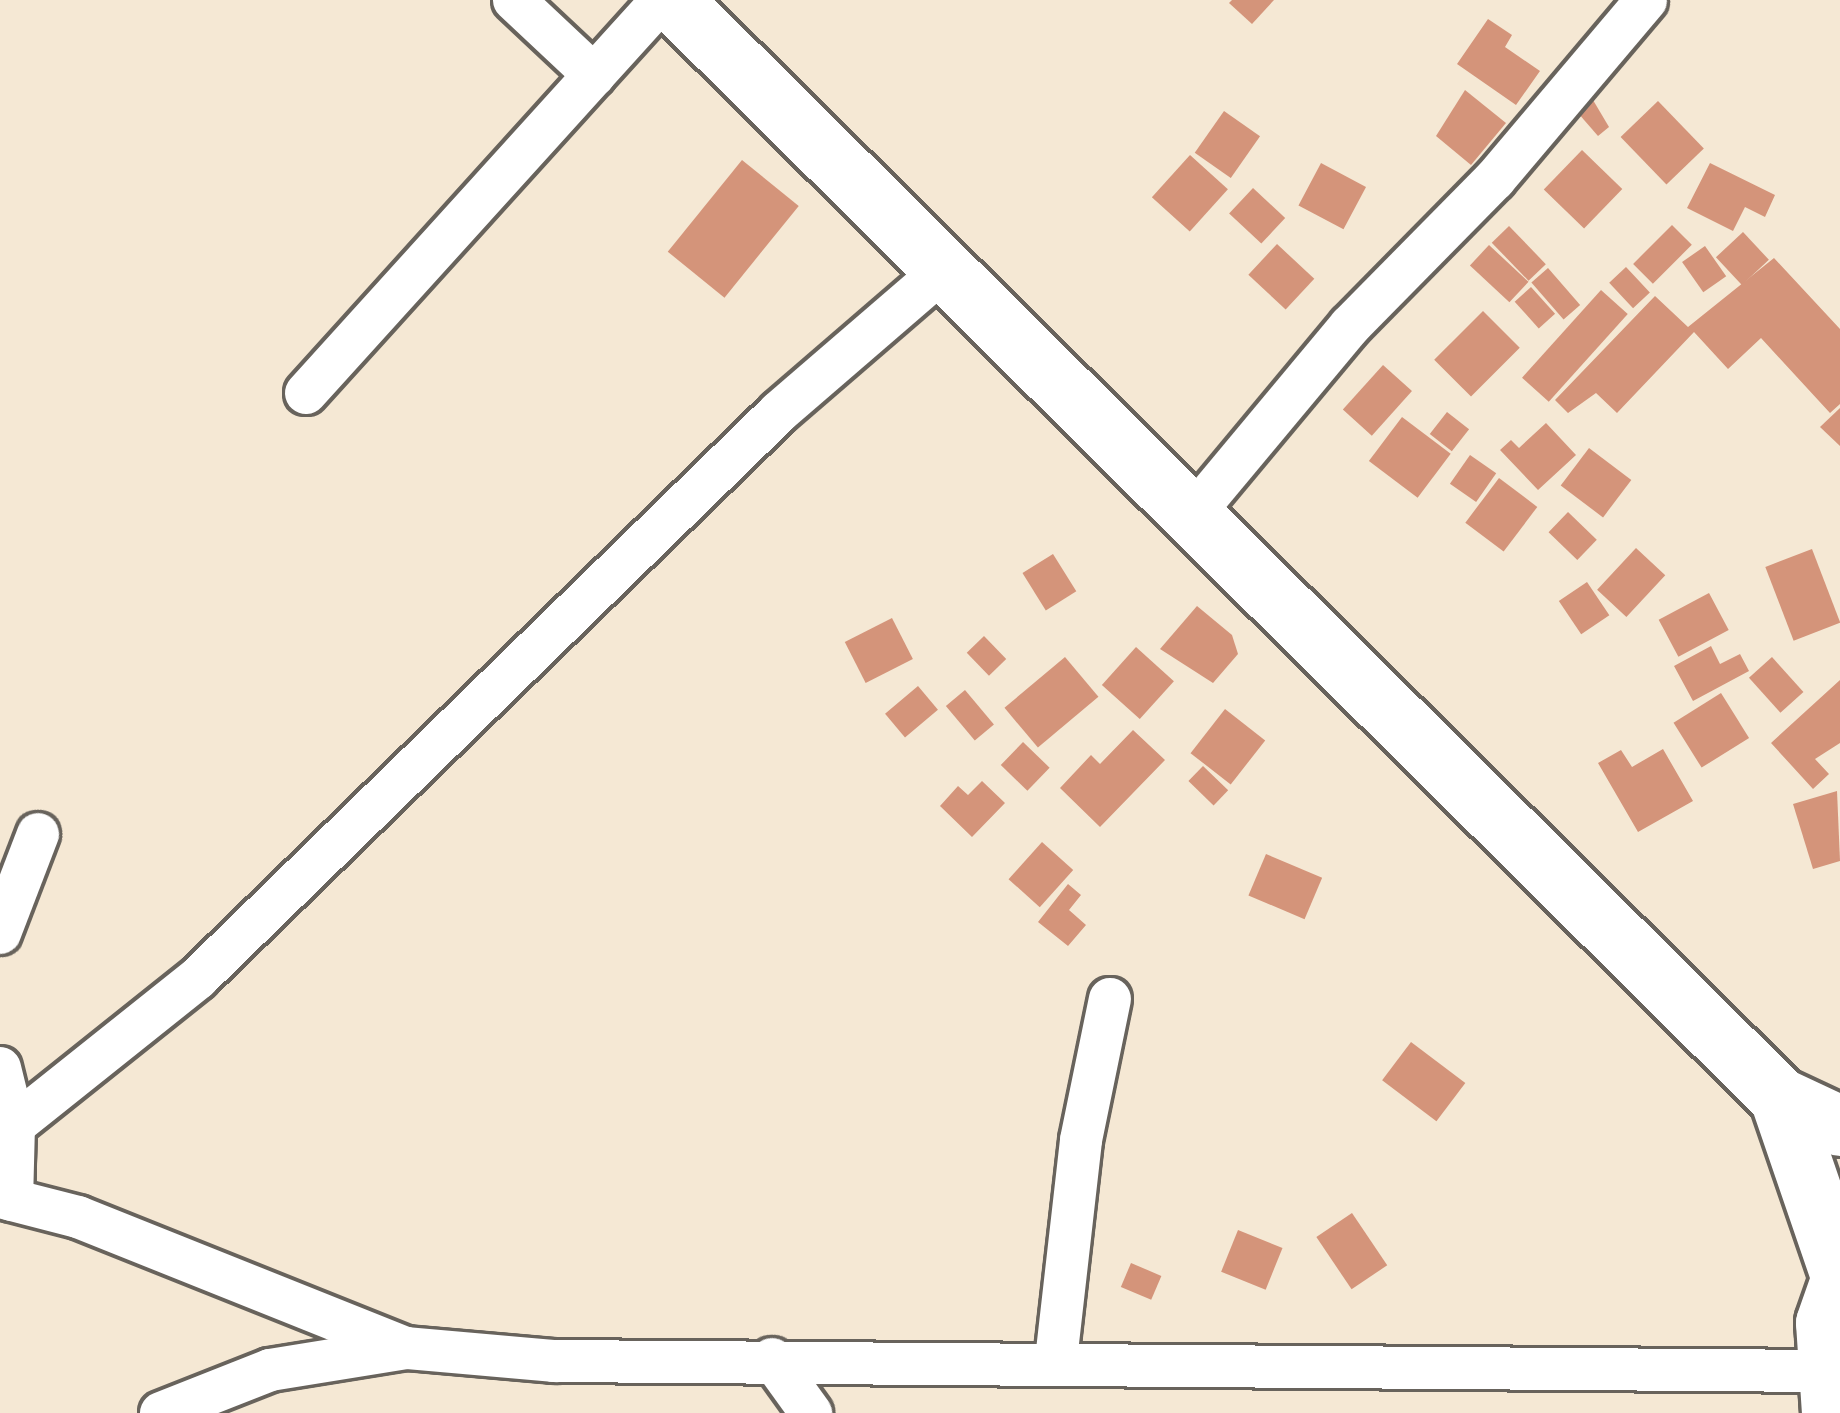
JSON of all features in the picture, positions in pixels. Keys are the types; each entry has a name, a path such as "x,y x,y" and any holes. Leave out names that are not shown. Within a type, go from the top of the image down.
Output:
{"main road":[{"path":"672,0 1195,512 1780,1098 1840,1126"},
{"path":"1780,1098 1840,1273"},
{"path":"1828,1392 1826,1323 1840,1283"}],"street":[{"path":"514,0 594,75"},
{"path":"306,393 662,0"},
{"path":"1195,512 1350,326 1495,179 1646,0"},
{"path":"14,1125 198,978 779,412 946,268"},
{"path":"0,933 38,834"},
{"path":"1056,1360 1083,1124 1110,999"},
{"path":"0,1069 14,1125 6,1198 78,1217 406,1348"},
{"path":"161,1413 270,1370 406,1348 554,1361 1056,1360 1828,1392"},
{"path":"772,1359 811,1413"}],"building":[{"path":"1232,0 1274,0 1252,24 1229,3"},
{"path":"1488,19 1512,35 1505,47 1540,71 1516,105 1457,64"},
{"path":"1465,90 1506,123 1471,165 1436,136"},
{"path":"1593,100 1609,127 1598,136 1578,113"},
{"path":"1658,101 1704,148 1666,185 1621,137"},
{"path":"1224,111 1260,136 1231,178 1195,153"},
{"path":"1582,150 1622,189 1584,228 1544,190"},
{"path":"1190,155 1228,189 1190,231 1152,197"},
{"path":"742,160 799,206 724,298 668,252"},
{"path":"1321,163 1366,187 1343,229 1298,205"},
{"path":"1710,163 1775,195 1765,217 1745,207 1733,231 1687,208"},
{"path":"1253,188 1285,218 1261,244 1229,214"},
{"path":"1672,225 1692,245 1653,284 1633,264"},
{"path":"1509,226 1546,264 1529,281 1492,243"},
{"path":"1743,232 1769,260 1742,285 1716,257"},
{"path":"1277,244 1314,279 1286,309 1248,275"},
{"path":"1489,245 1528,282 1509,302 1470,265"},
{"path":"1705,246 1726,276 1703,292 1682,262"},
{"path":"1774,258 1840,329 1840,404 1830,413 1761,338 1728,369 1694,332 1617,413 1596,393 1568,413 1555,400 1655,296 1688,327"},
{"path":"1626,267 1650,293 1633,308 1609,283"},
{"path":"1548,268 1580,305 1564,319 1531,282"},
{"path":"1531,287 1555,314 1539,328 1515,302"},
{"path":"1601,290 1628,314 1549,402 1522,378"},
{"path":"1483,311 1520,348 1471,397 1434,360"},
{"path":"1383,365 1412,391 1372,436 1343,410"},
{"path":"1840,408 1840,446 1820,427"},
{"path":"1447,412 1469,429 1452,451 1430,434"},
{"path":"1402,417 1451,454 1418,498 1369,461"},
{"path":"1546,423 1576,455 1538,490 1500,450 1511,440 1519,448"},
{"path":"1589,448 1631,480 1603,517 1561,486"},
{"path":"1470,455 1496,473 1476,502 1450,484"},
{"path":"1499,478 1537,507 1504,552 1465,523"},
{"path":"1568,512 1597,540 1577,560 1549,532"},
{"path":"1636,548 1665,575 1626,617 1597,590"},
{"path":"1812,549 1840,623 1794,641 1765,567"},
{"path":"1053,554 1076,591 1046,610 1022,573"},
{"path":"1587,582 1609,615 1581,634 1559,601"},
{"path":"1709,593 1729,630 1678,657 1659,620"},
{"path":"1197,606 1232,635 1238,654 1213,683 1160,649"},
{"path":"892,618 913,659 866,683 845,642"},
{"path":"984,636 1006,659 989,676 967,653"},
{"path":"1711,646 1720,664 1740,654 1749,671 1693,701 1674,666"},
{"path":"1136,647 1174,681 1140,719 1102,685"},
{"path":"1065,657 1098,697 1038,748 1004,708"},
{"path":"1772,657 1803,692 1780,713 1749,678"},
{"path":"1840,680 1840,743 1815,759 1829,774 1813,789 1771,743"},
{"path":"918,686 938,710 905,737 885,714"},
{"path":"965,690 994,724 975,741 946,706"},
{"path":"1721,693 1749,738 1702,768 1674,723"},
{"path":"1225,709 1265,740 1231,785 1191,753"},
{"path":"1133,730 1165,760 1100,827 1060,788 1091,755 1100,764"},
{"path":"1023,742 1050,768 1027,791 1001,765"},
{"path":"1663,749 1693,801 1638,832 1598,763 1621,750 1632,767"},
{"path":"1203,766 1228,790 1214,805 1188,781"},
{"path":"982,781 1005,803 972,837 940,806 958,786 968,795"},
{"path":"1837,791 1840,861 1813,869 1793,804"},
{"path":"1042,842 1073,870 1040,907 1009,879"},
{"path":"1266,854 1322,878 1305,919 1248,895"},
{"path":"1068,884 1081,895 1069,910 1086,925 1068,946 1038,922"},
{"path":"1411,1042 1465,1083 1436,1121 1382,1080"},
{"path":"1352,1213 1387,1265 1352,1289 1316,1237"},
{"path":"1238,1230 1283,1248 1266,1290 1221,1272"},
{"path":"1131,1263 1161,1276 1151,1300 1121,1287"}]}
